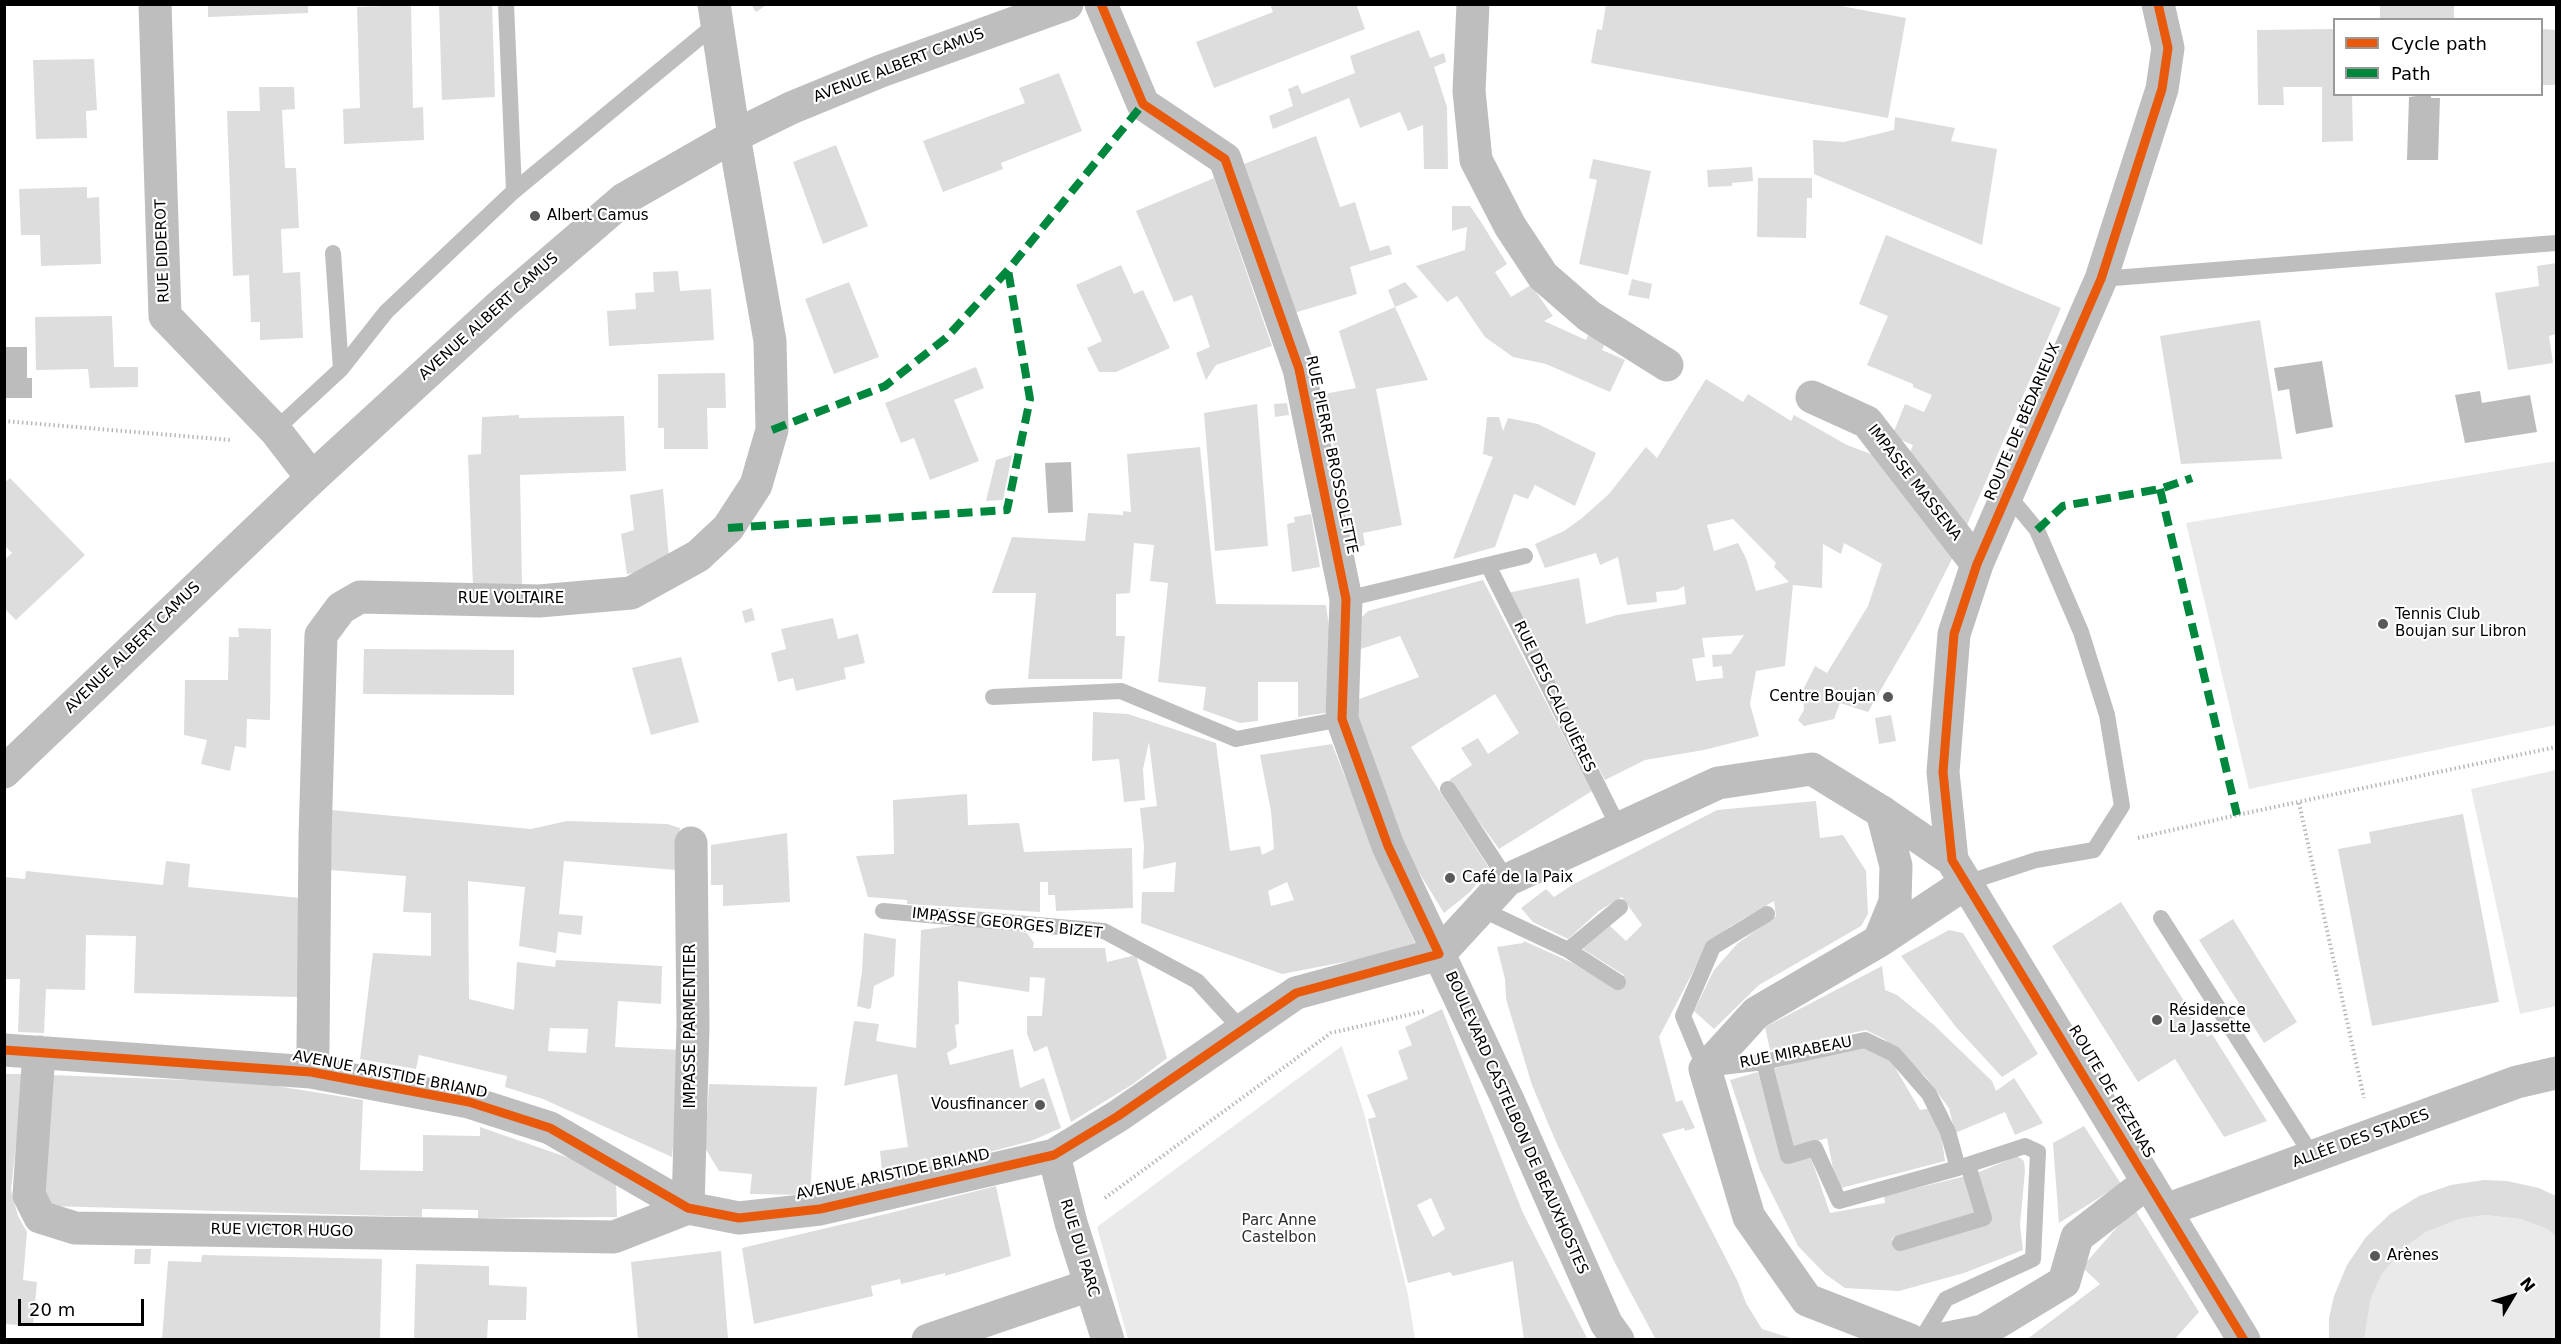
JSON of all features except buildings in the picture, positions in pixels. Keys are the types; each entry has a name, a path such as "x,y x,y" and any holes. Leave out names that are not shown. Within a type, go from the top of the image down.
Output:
{"street":[{"name":"RUE DIDEROT","path":"155,4 165,316 281,438 312,478"},
{"name":"AVENUE ALBERT CAMUS","path":"4,772 312,478 503,303 612,207 734,136 791,108 881,71 1067,4"},
{"name":"RUE PIERRE BROSSOLETTE","path":"1101,4 1143,104 1225,159 1299,369 1346,599 1342,719 1388,846 1439,954"},
{"path":"1473,4 1469,91 1476,160 1510,226 1543,276 1589,316 1667,365"},
{"name":"ROUTE DE BÉDARIEUX","path":"1959,871 1942,772 1954,633 1977,564 2101,279 2162,89 2168,48 2158,4"},
{"name":"RUE VOLTAIRE","path":"311,1072 321,635 341,608 360,597 539,601 631,593 698,556 728,528 756,485 772,430 770,341 715,14"},
{"name":"IMPASSE MASSENA","path":"1812,397 1867,422 1977,564"},
{"name":"BOULEVARD CASTELBON DE BEAUXHOSTES","path":"1618,1340 1606,1323 1439,954 1507,880 1718,783 1812,769 1882,812 1959,871"},
{"path":"1879,941 1895,902 1896,866 1882,812"},
{"name":"IMPASSE PARMENTIER","path":"688,1208 693,1026 691,843"},
{"path":"1910,1340 1807,1300 1749,1217 1706,1069 1756,1013 1879,941 1959,871"},
{"name":"ROUTE DE PÉZENAS","path":"1959,871 2244,1340"},
{"name":"AVENUE ARISTIDE BRIAND","path":"4,1050 311,1072 470,1102 550,1128 688,1208 739,1218 820,1209 1054,1155 1118,1116 1296,993 1439,954"},
{"name":"RUE VICTOR HUGO","path":"39,1052 29,1195 40,1217 75,1227 614,1237 688,1208"},
{"name":"ALLÉE DES STADES","path":"2166,1209 2517,1082 2556,1073"},
{"name":"RUE DU PARC","path":"1054,1155 1071,1223 1108,1340"},
{"path":"1938,1340 1983,1331 2064,1282 2077,1237 2148,1182"},
{"path":"928,1340 1090,1285"}],"lane":[{"path":"506,4 514,190"},
{"path":"281,438 341,369 386,312 514,190 715,14"},
{"path":"2101,279 2556,243"},
{"path":"333,253 341,369"},
{"path":"1959,871 2094,850 2122,806 2107,715 2081,632 2037,530 2008,495"},
{"path":"1346,599 1525,556"},
{"name":"RUE DES CALQUIÈRES","path":"1488,565 1619,828"},
{"path":"993,697 1121,692 1236,739 1342,719"},
{"path":"1448,789 1507,880"},
{"path":"1568,950 1620,907"},
{"path":"1481,909 1568,950 1618,982"},
{"name":"IMPASSE GEORGES BIZET","path":"883,911 1104,931 1197,981 1242,1030"},
{"path":"1706,1069 1677,1013 1713,947 1767,914"},
{"path":"2161,918 2313,1157"},
{"name":"RUE MIRABEAU","path":"1706,1069 1764,1062 1865,1040 1894,1054 1929,1094 1948,1132 1984,1218 1900,1243"},
{"path":"1764,1062 1788,1156 1815,1148 1839,1201 1963,1167 2025,1146 2038,1152 2033,1259 1946,1299 1922,1340"}],"path":[{"path":"4,421 281,438"},
{"path":"2094,850 2237,814 2299,803 2556,747"},
{"path":"2299,803 2372,1135"},
{"path":"1071,1223 1331,1033 1430,1009 1459,996"}],"green space":[{"name":"Tennis Club Boujan sur Libron","path":"2556,461 2556,725 2249,789 2186,523"},
{"path":"2556,770 2556,1006 2520,1014 2471,789"},
{"name":"Parc Anne Castelbon","path":"1342,1046 1364,1113 1408,1295 1415,1339 1128,1339 1097,1227"},
{"path":"2485,1215 2520,1219 2545,1228 2556,1236 2556,1339 2364,1340 2371,1298 2382,1274 2405,1247 2426,1232 2459,1219"}],"shaded area":[{"path":"2409,97 2440,98 2438,160 2407,160"},
{"path":"5,347 27,347 27,378 32,378 32,398 5,398"},
{"path":"2322,361 2333,427 2296,434 2289,389 2278,391 2274,368"},
{"path":"2480,391 2482,403 2530,395 2537,432 2465,443 2455,395"},
{"path":"1071,462 1073,512 1048,513 1045,463"}],"marked path":[{"path":"772,430 885,386 946,338 1008,270 1143,104"},
{"path":"728,528 1007,510 1030,399 1008,270"},
{"path":"2037,530 2063,506 2160,489 2192,478"},
{"path":"2160,489 2237,815"}],"cycle path":[{"path":"4,1050 311,1072 469,1102 550,1128 688,1208 739,1218 820,1209 1054,1155 1118,1116 1296,993 1439,954 1388,846 1342,719 1346,599 1299,369 1225,159 1143,104 1101,4"},
{"path":"2158,4 2168,48 2162,89 2101,279 1977,564 1954,634 1943,772 1952,860 2244,1340"}],"place":[{"name":"Albert Camus","path":"535,216"},
{"name":"Tennis Club Boujan sur Libron","path":"2383,624"},
{"name":"Centre Boujan","path":"1888,697"},
{"name":"Café de la Paix","path":"1450,878"},
{"name":"Résidence La Jassette","path":"2157,1020"},
{"name":"Vousfinancer","path":"1040,1105"},
{"name":"Arènes","path":"2375,1256"}]}
